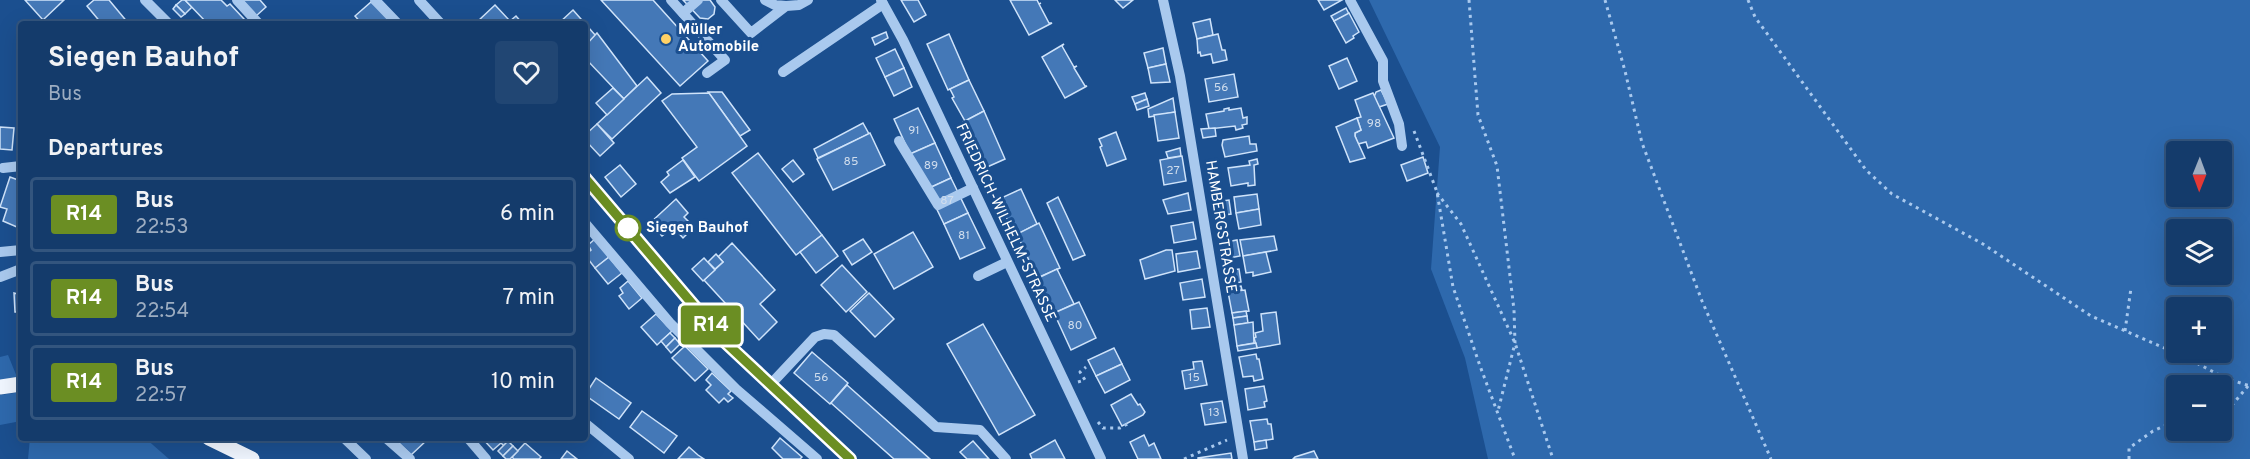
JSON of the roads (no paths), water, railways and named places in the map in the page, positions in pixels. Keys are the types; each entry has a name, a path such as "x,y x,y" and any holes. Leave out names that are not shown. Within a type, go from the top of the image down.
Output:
{"main road":[{"path":"0,387 18,384"},
{"path":"215,441 252,459"}],"street":[{"path":"146,0 166,21"},
{"path":"237,0 256,21"},
{"path":"375,0 395,21"},
{"path":"419,0 438,21"},
{"path":"671,0 725,60 707,73"},
{"path":"683,13 698,0"},
{"path":"721,0 751,33 786,6"},
{"path":"765,0 786,6 799,5 808,0"},
{"name":"HAMBERGSTRASSE","path":"1163,0 1180,76 1243,459"},
{"path":"1350,0 1383,61 1383,81 1399,124 1402,146"},
{"path":"783,72 882,2"},
{"name":"FRIEDRICH-WILHELM-STRASSE","path":"882,2 1101,459"},
{"path":"899,141 938,205 973,188"},
{"path":"3,168 18,166"},
{"path":"588,182 724,341 850,459"},
{"path":"588,227 670,323 736,389 817,459"},
{"path":"0,252 18,250"},
{"path":"978,276 1007,262"},
{"path":"0,277 18,270"},
{"path":"770,385 815,338 824,334 834,335 936,427 980,430 1006,459"},
{"path":"588,425 629,459"},
{"path":"347,441 366,459"},
{"path":"389,441 410,459"},
{"path":"471,441 486,459"}],"place":[{"name":"Müller Automobile","path":"666,39"},
{"name":"Siegen Bauhof","path":"628,228"}]}
